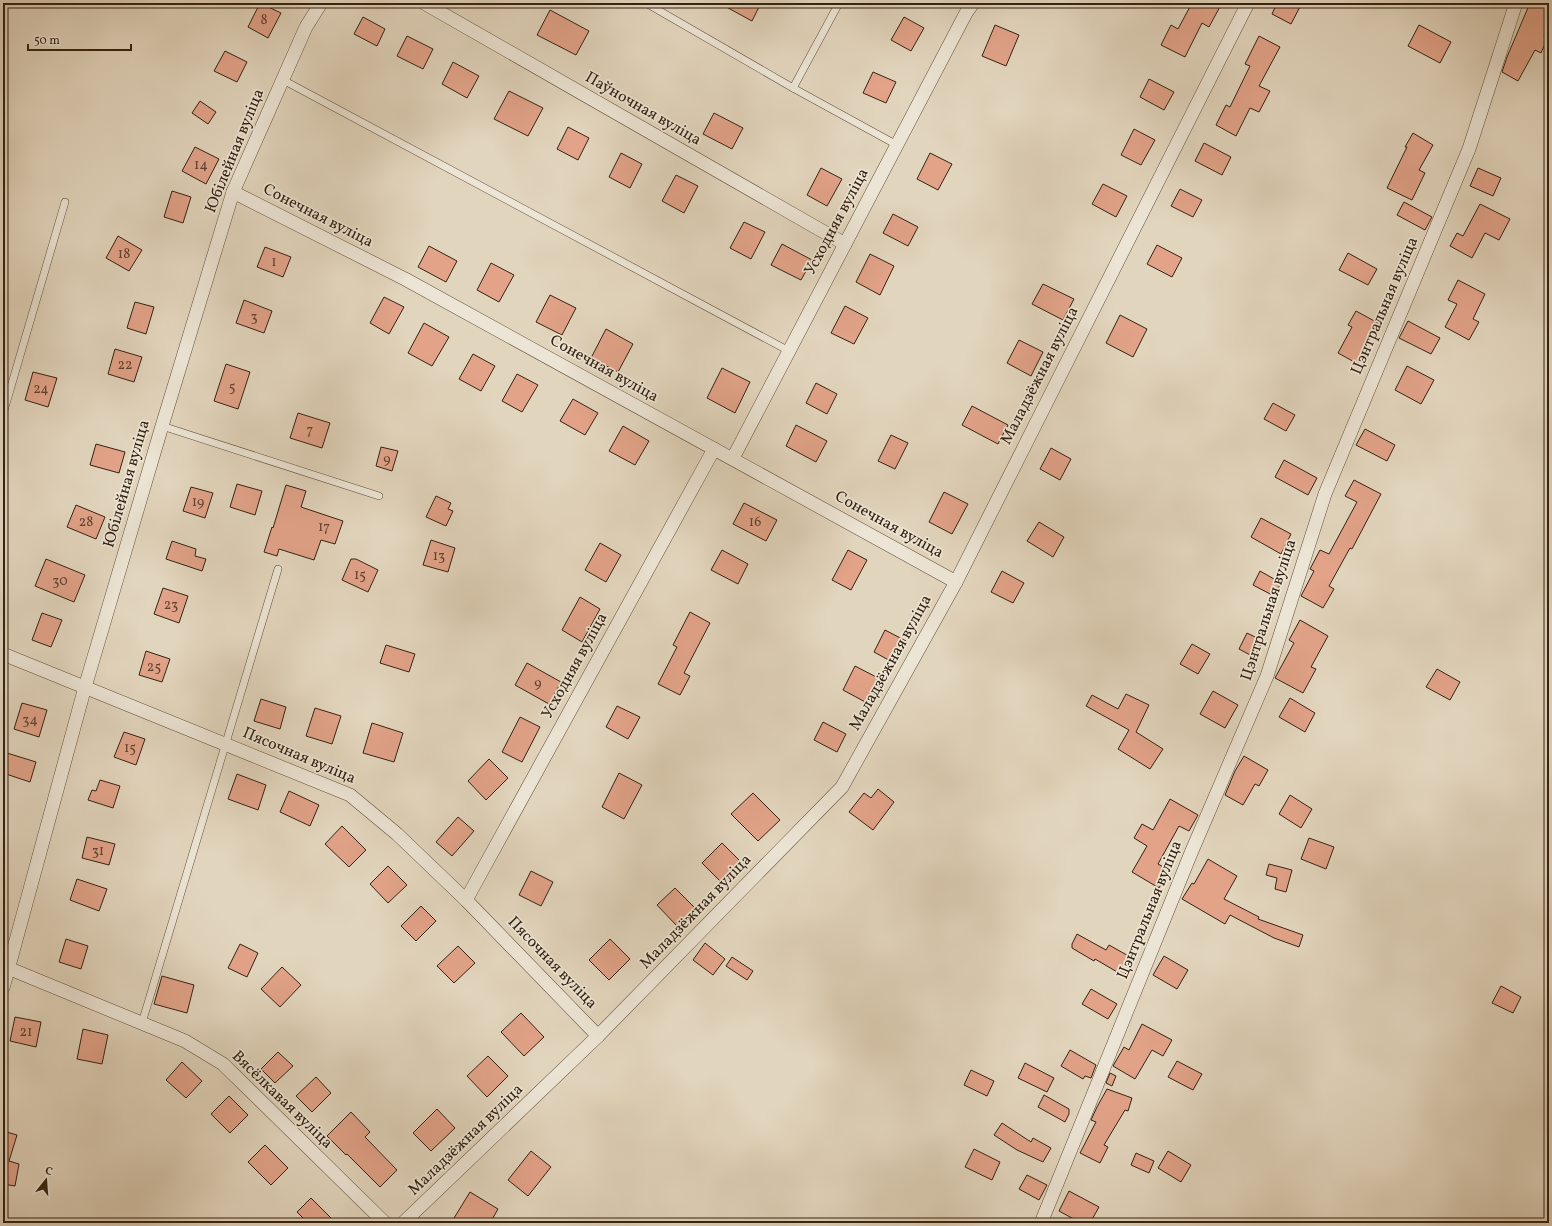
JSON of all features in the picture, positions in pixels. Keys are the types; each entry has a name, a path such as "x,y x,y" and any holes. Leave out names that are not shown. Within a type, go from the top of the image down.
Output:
{"street":[{"name":"Юбілейная вуліца","path":"3,988 85,687 162,426 234,192 306,27 321,3"},
{"name":"Паўночная вуліца","path":"424,3 845,244"},
{"name":"Усходняя вуліца","path":"733,458 973,3"},
{"name":"Маладзёжная вуліца","path":"403,1223 598,1036 842,787 956,582 1248,3"},
{"name":"Цэнтральная вуліца","path":"1041,1223 1191,853 1267,676 1325,494 1470,150 1516,3"},
{"name":"Сонечная вуліца","path":"234,192 405,278 956,582"},
{"name":"Усходняя вуліца","path":"466,900 714,449"},
{"name":"Пясочная вуліца","path":"3,654 350,794 397,834 466,900 598,1036"},
{"name":"Вясёлкавая вуліца","path":"8,968 185,1041 223,1064 385,1223"}],"lane":[{"path":"646,3 793,88 897,145"},
{"path":"793,88 839,3"},
{"path":"283,80 789,351"},
{"path":"3,414 65,202"},
{"path":"162,426 379,496"},
{"path":"142,1023 278,568"}],"building":[{"path":"260,3 281,13 268,38 248,27"},
{"path":"719,3 761,3 752,21"},
{"path":"1192,3 1222,3 1209,27 1202,23 1185,57 1161,45 1171,25 1178,29"},
{"path":"1277,3 1302,3 1291,24 1272,14"},
{"path":"1530,3 1549,3 1549,27 1544,37 1547,39 1541,53 1535,50 1518,81 1502,72"},
{"path":"550,10 589,31 576,55 537,35"},
{"path":"363,17 385,29 377,46 354,34"},
{"path":"904,17 924,28 911,51 891,40"},
{"path":"995,25 1019,35 1006,66 982,56"},
{"path":"1419,25 1451,42 1440,63 1408,46"},
{"path":"407,36 433,49 423,69 397,56"},
{"path":"1259,36 1280,47 1259,86 1270,91 1259,112 1250,108 1236,136 1216,125 1226,105 1230,107 1250,66 1245,64"},
{"path":"225,51 247,62 237,82 214,71"},
{"path":"453,62 479,76 467,98 442,84"},
{"path":"873,72 896,82 886,103 863,93"},
{"path":"1149,79 1174,92 1164,110 1140,97"},
{"path":"509,91 543,108 528,136 494,119"},
{"path":"200,101 216,112 208,124 192,113"},
{"path":"714,113 743,128 732,149 703,134"},
{"path":"568,127 589,138 578,160 557,149"},
{"path":"1134,129 1155,140 1141,165 1121,155"},
{"path":"1413,133 1433,145 1419,170 1425,173 1412,200 1387,188 1407,147 1405,147"},
{"path":"1204,143 1231,157 1222,175 1195,161"},
{"path":"195,147 219,159 206,184 182,171"},
{"path":"621,153 642,164 630,188 609,177"},
{"path":"930,153 952,164 938,190 917,179"},
{"path":"821,168 842,179 827,206 807,195"},
{"path":"1478,168 1501,178 1493,196 1470,186"},
{"path":"676,175 698,186 684,213 662,201"},
{"path":"1103,184 1127,196 1116,217 1092,204"},
{"path":"1180,189 1202,200 1193,217 1171,206"},
{"path":"172,191 191,197 183,223 164,217"},
{"path":"1404,202 1432,217 1425,230 1397,215"},
{"path":"1480,204 1510,219 1499,240 1485,233 1472,258 1450,246 1457,233 1463,236"},
{"path":"893,214 918,227 908,246 883,233"},
{"path":"744,222 765,232 751,259 730,248"},
{"path":"118,236 142,250 129,271 106,258"},
{"path":"782,244 812,260 801,280 771,265"},
{"path":"1157,245 1182,258 1172,277 1147,264"},
{"path":"429,246 457,261 446,282 418,267"},
{"path":"265,247 291,257 283,277 257,267"},
{"path":"1348,253 1377,269 1368,285 1339,270"},
{"path":"870,254 894,266 880,295 856,282"},
{"path":"491,263 514,275 499,302 477,290"},
{"path":"1458,280 1485,294 1473,319 1479,322 1469,340 1445,327 1457,304 1448,300"},
{"path":"1043,284 1074,299 1063,320 1032,304"},
{"path":"550,295 576,308 562,335 536,322"},
{"path":"384,297 404,307 389,334 370,323"},
{"path":"244,300 272,311 264,333 236,323"},
{"path":"135,302 154,307 146,334 127,328"},
{"path":"845,306 868,318 854,344 831,333"},
{"path":"1356,311 1378,323 1358,364 1338,353 1352,327 1348,325"},
{"path":"1120,315 1147,329 1133,357 1106,343"},
{"path":"1408,321 1440,338 1431,354 1399,338"},
{"path":"424,323 449,337 432,366 408,353"},
{"path":"606,329 633,344 618,372 591,358"},
{"path":"1019,340 1043,352 1031,376 1007,363"},
{"path":"115,349 142,357 134,382 108,374"},
{"path":"473,354 495,366 481,391 459,379"},
{"path":"226,364 250,372 238,409 214,401"},
{"path":"1407,366 1434,380 1421,404 1395,390"},
{"path":"722,368 750,382 735,413 707,398"},
{"path":"33,372 57,378 48,407 25,400"},
{"path":"517,374 538,385 522,412 502,401"},
{"path":"816,383 837,394 827,414 806,403"},
{"path":"573,399 598,413 585,435 560,421"},
{"path":"1273,403 1295,415 1286,431 1264,419"},
{"path":"972,406 1008,425 998,444 962,425"},
{"path":"298,413 330,423 322,448 290,438"},
{"path":"796,425 827,441 816,462 786,446"},
{"path":"623,426 649,441 635,465 609,451"},
{"path":"1365,429 1395,445 1387,461 1356,445"},
{"path":"891,435 908,443 895,469 878,461"},
{"path":"96,444 125,452 119,473 90,465"},
{"path":"381,447 398,451 392,471 376,466"},
{"path":"1051,448 1071,459 1060,480 1040,469"},
{"path":"1284,460 1317,478 1308,495 1275,477"},
{"path":"1354,480 1381,494 1352,549 1350,548 1329,586 1334,589 1323,608 1301,596 1314,571 1310,569 1320,550 1329,554 1357,502 1345,496"},
{"path":"237,484 262,491 255,515 230,507"},
{"path":"286,485 306,491 301,507 343,521 335,544 321,540 314,560 279,549 277,556 264,552"},
{"path":"191,487 213,493 205,518 183,511"},
{"path":"944,492 968,504 952,534 929,522"},
{"path":"436,496 451,503 448,509 453,511 446,526 426,517"},
{"path":"744,503 777,520 766,541 733,524"},
{"path":"76,505 105,517 96,539 67,527"},
{"path":"1261,518 1291,534 1281,554 1251,537"},
{"path":"1039,522 1064,537 1053,557 1027,541"},
{"path":"431,540 455,548 448,572 423,565"},
{"path":"172,541 196,549 195,556 206,559 202,571 166,559"},
{"path":"600,543 621,555 606,582 585,570"},
{"path":"722,550 748,564 738,584 711,570"},
{"path":"848,550 867,560 851,590 832,580"},
{"path":"46,559 85,575 74,602 35,586"},
{"path":"351,559 356,559 378,570 368,592 342,580"},
{"path":"1002,571 1024,583 1013,603 991,592"},
{"path":"1260,571 1281,583 1274,596 1253,585"},
{"path":"163,588 188,596 179,623 154,614"},
{"path":"580,597 600,609 582,642 562,630"},
{"path":"690,612 710,623 684,673 690,676 680,695 658,684 677,647 673,645"},
{"path":"42,613 62,620 51,647 32,640"},
{"path":"1300,620 1328,636 1311,667 1316,669 1303,693 1275,678 1294,643 1289,640"},
{"path":"885,630 906,641 894,663 874,652"},
{"path":"1247,633 1263,641 1254,657 1239,649"},
{"path":"1192,644 1210,654 1198,674 1180,664"},
{"path":"386,645 415,654 409,672 380,663"},
{"path":"146,651 170,659 162,682 139,675"},
{"path":"527,663 561,682 549,704 515,685"},
{"path":"855,666 882,680 869,704 843,690"},
{"path":"1437,669 1460,682 1450,700 1426,687"},
{"path":"1213,691 1238,705 1225,728 1200,714"},
{"path":"1126,694 1149,705 1136,732 1163,749 1150,769 1118,749 1129,730 1086,706 1092,695 1118,709"},
{"path":"1290,698 1315,713 1305,732 1279,717"},
{"path":"261,699 286,707 280,729 254,721"},
{"path":"22,703 47,710 39,737 14,729"},
{"path":"617,706 640,717 628,739 606,727"},
{"path":"315,708 341,716 332,744 306,736"},
{"path":"520,717 540,727 522,762 502,752"},
{"path":"823,722 846,734 837,752 814,740"},
{"path":"372,723 403,733 394,762 363,753"},
{"path":"124,732 145,739 136,765 114,757"},
{"path":"7,753 36,762 30,782 3,773"},
{"path":"1244,756 1268,770 1259,786 1255,784 1243,805 1225,795 1235,771"},
{"path":"489,759 508,778 486,800 468,781"},
{"path":"619,773 642,785 624,819 602,807"},
{"path":"237,774 266,785 258,810 228,799"},
{"path":"100,780 120,786 113,808 88,800 92,790 96,791"},
{"path":"878,789 894,802 873,830 849,812 864,793 871,798"},
{"path":"289,791 319,805 310,826 280,812"},
{"path":"753,793 780,820 758,841 731,814"},
{"path":"1290,795 1312,809 1301,828 1279,814"},
{"path":"1170,799 1198,815 1189,831 1179,826 1158,864 1169,870 1159,888 1132,872 1147,846 1134,838 1142,824 1153,830"},
{"path":"458,817 474,831 452,856 436,842"},
{"path":"342,826 366,850 349,867 325,844"},
{"path":"87,837 115,844 109,865 82,858"},
{"path":"1309,838 1334,847 1326,869 1301,859"},
{"path":"722,843 744,865 724,885 702,863"},
{"path":"1208,859 1237,876 1224,899 1259,917 1258,919 1303,935 1299,947 1274,938 1230,915 1225,924 1182,899 1192,883 1194,884"},
{"path":"1269,864 1292,870 1286,892 1275,889 1277,878 1266,875"},
{"path":"388,866 407,885 388,903 370,884"},
{"path":"531,871 553,882 541,906 519,895"},
{"path":"77,879 107,889 99,911 70,900"},
{"path":"675,888 695,908 677,926 657,905"},
{"path":"421,906 436,921 416,941 401,926"},
{"path":"1077,934 1106,950 1109,945 1134,959 1124,976 1095,959 1094,961 1072,948 1072,944"},
{"path":"66,939 88,946 81,969 59,962"},
{"path":"610,939 630,959 609,980 589,960"},
{"path":"705,943 725,959 713,975 693,960"},
{"path":"240,944 258,953 247,977 228,968"},
{"path":"458,946 475,963 454,983 437,966"},
{"path":"1164,956 1188,970 1177,989 1153,975"},
{"path":"732,957 753,971 747,980 726,966"},
{"path":"282,967 301,985 280,1007 261,989"},
{"path":"162,976 194,985 187,1013 154,1004"},
{"path":"1501,986 1521,997 1513,1013 1492,1003"},
{"path":"1091,989 1117,1004 1108,1019 1082,1004"},
{"path":"521,1013 544,1037 524,1056 501,1032"},
{"path":"15,1017 41,1022 36,1047 10,1041"},
{"path":"1142,1024 1172,1040 1163,1056 1152,1050 1135,1079 1113,1066 1124,1047 1129,1050"},
{"path":"83,1029 108,1035 102,1064 77,1059"},
{"path":"1070,1050 1096,1065 1091,1078 1085,1076 1083,1079 1061,1066"},
{"path":"278,1052 293,1066 275,1083 261,1069"},
{"path":"488,1056 508,1076 487,1097 467,1076"},
{"path":"1177,1061 1202,1074 1193,1090 1168,1077"},
{"path":"182,1062 202,1081 186,1098 166,1080"},
{"path":"1025,1063 1054,1078 1047,1092 1018,1078"},
{"path":"971,1070 994,1081 987,1096 964,1085"},
{"path":"1110,1073 1116,1076 1112,1086 1106,1083"},
{"path":"316,1077 331,1093 312,1112 296,1096"},
{"path":"1107,1089 1132,1098 1128,1111 1125,1110 1104,1145 1108,1147 1100,1163 1080,1153 1096,1122 1091,1120"},
{"path":"1044,1095 1069,1109 1069,1114 1065,1122 1038,1107"},
{"path":"229,1096 248,1115 230,1133 211,1114"},
{"path":"437,1109 455,1128 431,1151 413,1133"},
{"path":"351,1112 370,1132 365,1137 397,1170 380,1187 327,1136"},
{"path":"1002,1123 1031,1142 1033,1138 1051,1148 1043,1162 1017,1150 994,1135"},
{"path":"3,1131 17,1135 9,1161 19,1164 15,1186 3,1184"},
{"path":"265,1145 288,1168 271,1185 248,1162"},
{"path":"974,1149 1000,1162 992,1180 965,1167"},
{"path":"531,1151 551,1167 528,1196 508,1180"},
{"path":"1168,1151 1191,1165 1181,1182 1158,1168"},
{"path":"1136,1153 1154,1161 1149,1173 1131,1165"},
{"path":"1027,1175 1047,1185 1039,1200 1019,1189"},
{"path":"1069,1191 1099,1207 1090,1223 1081,1223 1059,1211"},
{"path":"470,1192 498,1209 490,1223 451,1223"},
{"path":"311,1198 336,1223 308,1223 297,1212"}]}
